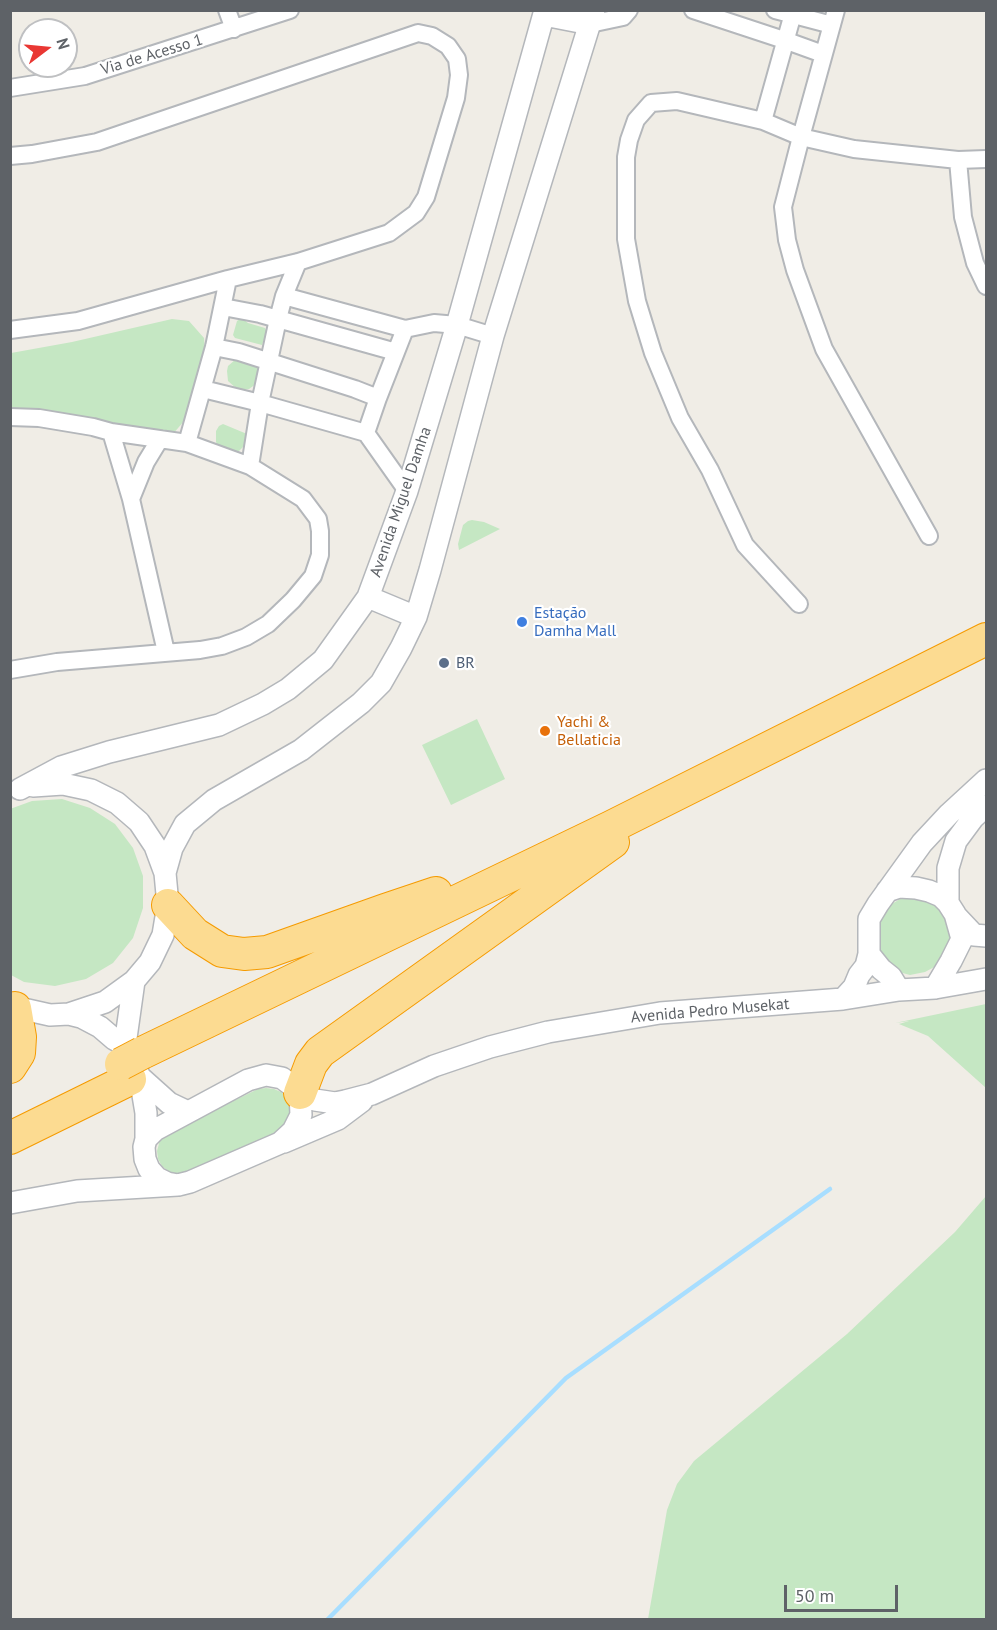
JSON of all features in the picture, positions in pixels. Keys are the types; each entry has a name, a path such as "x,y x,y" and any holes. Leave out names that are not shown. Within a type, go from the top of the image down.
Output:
{"highway":[{"path":"168,905 195,934 222,951 243,954 267,952 614,833 987,639"},
{"path":"10,1119 134,1065 987,655"},
{"path":"300,1093 311,1064 320,1052 614,833"},
{"path":"10,1066 19,1053 20,1037 13,1007"},
{"path":"10,1138 134,1065"}],"street":[{"path":"227,10 234,29"},
{"name":"Via de Acesso 1","path":"10,88 85,76 290,10"},
{"path":"544,13 592,17 623,16 630,10"},
{"path":"693,10 823,54"},
{"path":"776,10 834,18 783,207 787,240 795,270 824,349 929,536"},
{"name":"Avenida Miguel Damha","path":"15,791 62,767 109,752 219,726 264,704 288,689 323,660 368,597 407,491 457,325 544,13"},
{"path":"763,121 794,13"},
{"path":"165,873 172,848 185,824 214,800 302,750 362,704 381,682 401,648 416,616 493,336 592,17"},
{"path":"10,156 97,142 418,33 432,36 448,46 457,59 459,75 456,98 426,198 416,213 389,233 298,262 78,321 10,330"},
{"path":"799,604 745,545 710,470 680,418 653,353 637,301 626,238 626,157 636,120 651,103 677,101 763,121 801,137 854,149 958,160 987,159"},
{"path":"958,160 963,217 975,263 987,286"},
{"path":"250,466 260,403 278,319 284,296 298,262"},
{"path":"188,443 214,347 228,279"},
{"path":"284,296 405,329 434,323 457,325 493,336"},
{"path":"223,307 260,314 396,352"},
{"path":"366,433 405,329"},
{"path":"214,347 239,352 355,388 378,398"},
{"path":"202,389 366,433 407,491"},
{"path":"10,417 39,418 111,432 188,443 250,466 303,499 318,519 320,531 320,555 313,576 293,600 268,624 246,637 222,646 200,650 57,662 10,670"},
{"path":"111,432 131,499 166,652"},
{"path":"131,499 146,462 160,439"},
{"path":"368,597 416,616"},
{"path":"843,999 854,987 866,966 869,954 869,920 878,904 922,843 949,814 987,780"},
{"path":"15,791 41,784 63,784 91,790 117,803 139,822 155,846 165,873 168,905 163,935 150,962 134,981 105,1002 69,1014"},
{"path":"935,988 962,939 952,908 948,868 956,841 973,818 987,806"},
{"path":"887,891 899,887 916,888 941,896 974,935 987,936"},
{"path":"869,954 891,977 899,990"},
{"name":"Avenida Pedro Musekat","path":"146,1139 155,1130 248,1080 266,1076 282,1078 300,1093 315,1100 335,1103 372,1094 434,1066 490,1047 548,1032 660,1012 843,999 987,979"},
{"path":"134,981 134,1065 146,1113 145,1159 149,1169 157,1178 178,1185"},
{"path":"13,1007 50,1014 69,1014 81,1017 100,1027 114,1039 169,1103 188,1112"},
{"path":"280,1143 292,1131 301,1115 300,1093"},
{"name":"Avenida Pedro Musekat","path":"10,1203 77,1191 178,1185 190,1182 338,1119 372,1094"}],"green space":[{"path":"172,319 189,321 204,338 205,350 185,420 172,435 11,411 11,353 72,342"},
{"path":"240,319 265,328 267,332 262,345 235,338 233,335 237,321"},
{"path":"236,359 255,364 258,368 256,384 249,389 237,389 228,381 228,366"},
{"path":"223,424 247,434 247,443 239,451 234,453 218,447 216,431"},
{"path":"472,520 500,529 459,550 458,544 463,525"},
{"path":"477,719 505,779 451,805 422,745"},
{"path":"62,799 90,808 115,824 133,848 143,876 143,908 133,938 113,963 86,979 55,986 24,982 11,975 10,809 32,801"},
{"path":"915,897 929,901 941,910 949,923 951,938 938,965 925,972 910,975 895,971 876,948 877,919 887,907 900,899"},
{"path":"986,1004 986,1088 928,1036 899,1024 909,1021 895,1023"},
{"path":"266,1088 281,1092 287,1098 290,1106 291,1114 281,1131 190,1173 178,1175 162,1166 157,1151 160,1140 165,1134 258,1089"},
{"path":"986,1196 986,1619 648,1619 667,1510 677,1484 694,1461 847,1334 955,1232"}],"waterway":[{"path":"327,1620 566,1378 830,1189"}],"place":[{"name":"Estação Damha Mall","path":"522,622"},
{"name":"BR","path":"444,663"},
{"name":"Yachi & Bellaticia","path":"545,731"}]}
